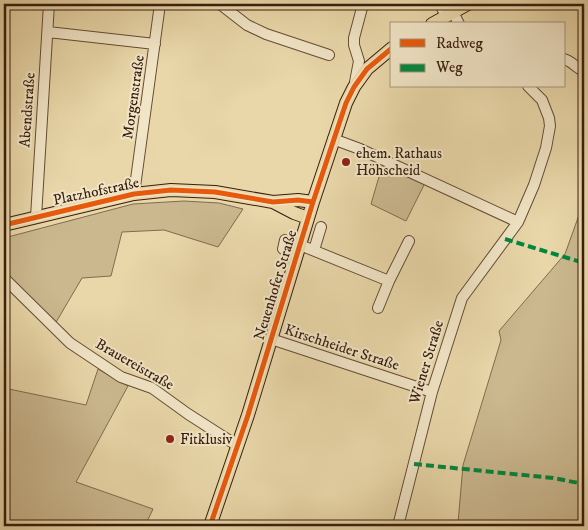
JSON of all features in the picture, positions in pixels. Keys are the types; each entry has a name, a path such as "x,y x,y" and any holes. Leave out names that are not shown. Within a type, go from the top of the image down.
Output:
{"main road":[{"path":"435,22 451,10 468,4"},
{"name":"Neuenhofer Straße","path":"210,526 238,446 313,202 346,103 354,87 367,69 390,49"},
{"name":"Platzhofstraße","path":"4,225 134,194 171,190 215,192 273,202 298,200 313,202"},
{"name":"Platzhofstraße","path":"273,202 308,218"}],"street":[{"name":"Abendstraße","path":"36,217 49,4"},
{"name":"Morgenstraße","path":"134,194 160,4"},
{"path":"220,4 247,25 266,34 329,55"},
{"path":"354,87 360,66 354,38 363,4"},
{"path":"440,4 451,10 458,22"},
{"path":"48,32 156,44"},
{"path":"358,52 365,57 377,59"},
{"path":"566,60 584,71"},
{"name":"Wiener Straße","path":"398,526 432,392 462,298 518,222 534,185 550,126 544,105 530,88"},
{"path":"333,139 360,149 518,222"},
{"path":"314,250 321,227"},
{"path":"285,240 283,248 314,250 389,282"},
{"path":"378,308 409,241"},
{"name":"Brauereistraße","path":"4,278 70,343 121,377 152,388 238,446"},
{"name":"Kirschheider Straße","path":"271,339 432,392"}],"shaded area":[{"path":"383,163 425,183 406,221 371,204"},
{"path":"184,201 219,203 243,209 218,247 164,230 122,232 111,276 82,278 55,324 4,273 4,238 133,204"},
{"path":"584,201 584,526 473,526 458,523 463,465 501,340 499,331 565,254"},
{"path":"98,369 128,386 76,482 153,509 145,526 4,526 4,388 86,405"}],"marked path":[{"path":"505,239 584,263"},
{"path":"414,464 553,478 584,484"}],"cycle path":[{"path":"210,526 248,415 313,202 346,103 354,87 367,69 390,50"},
{"path":"4,225 134,194 171,190 215,192 273,202 298,200 313,202"}],"place":[{"name":"ehem. Rathaus Höhscheid","path":"346,162"},
{"name":"Fitklusiv","path":"170,439"}]}
